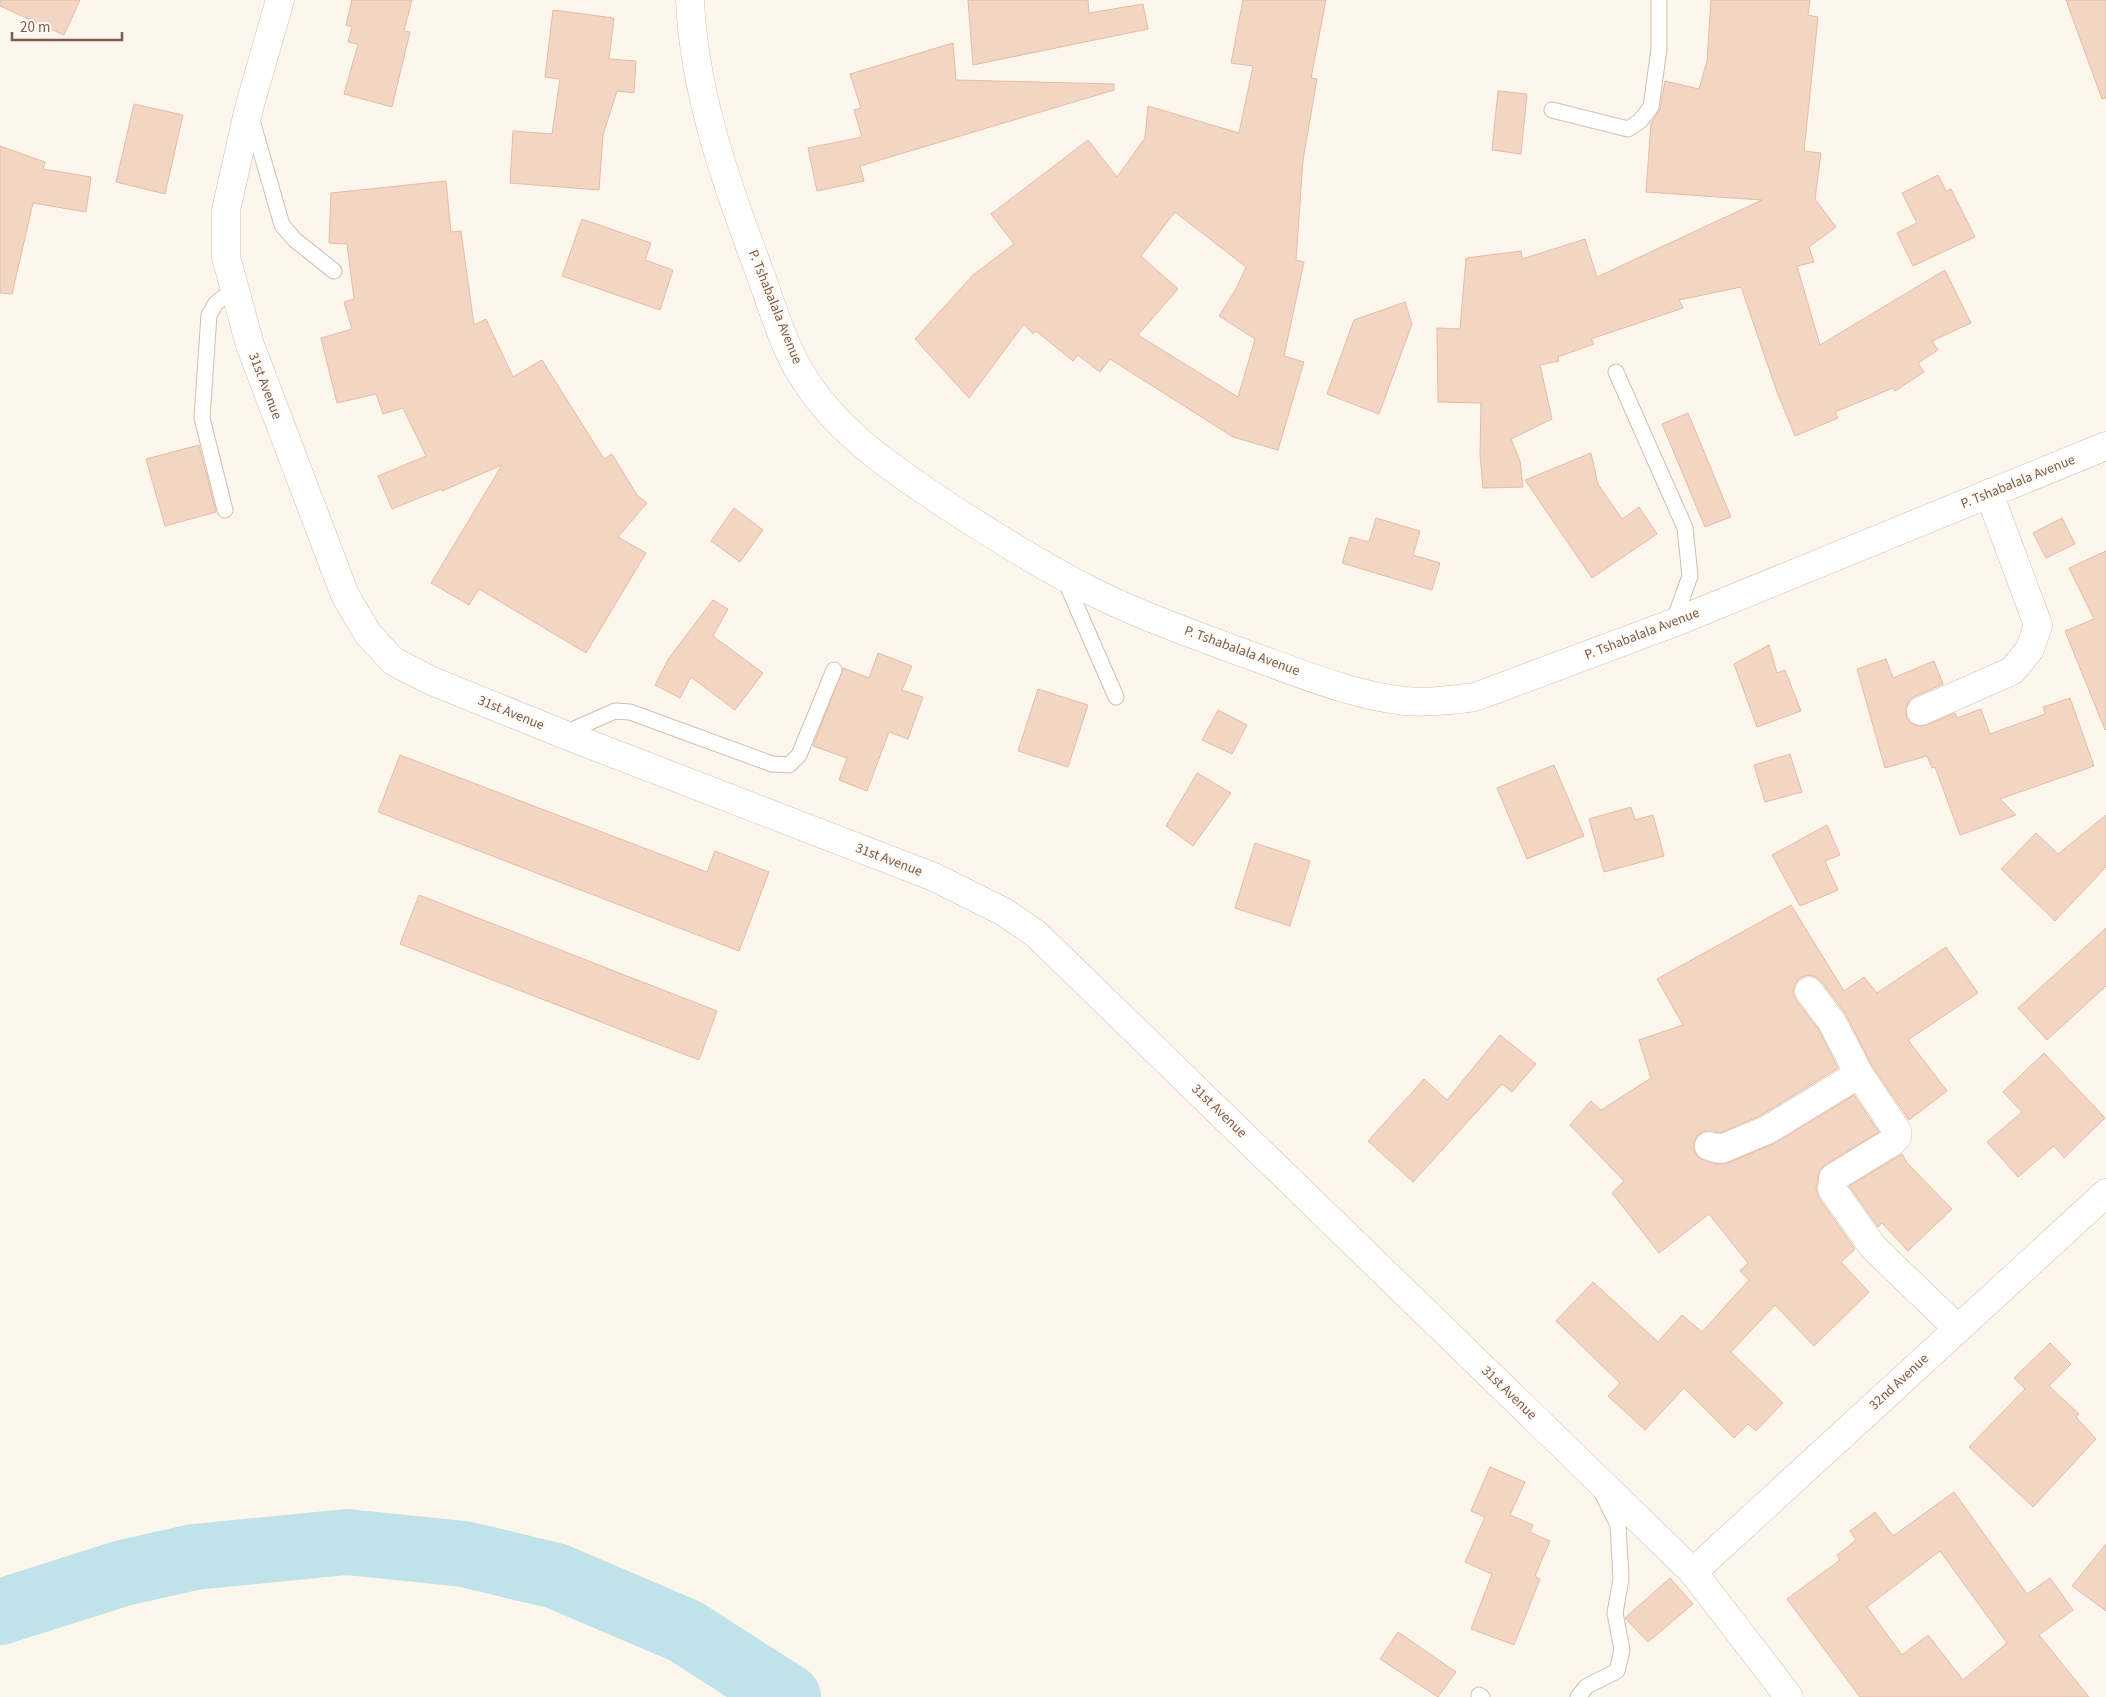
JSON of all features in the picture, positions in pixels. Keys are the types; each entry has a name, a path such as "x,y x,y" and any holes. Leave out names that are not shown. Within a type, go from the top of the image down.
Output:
{"street":[{"name":"31st Avenue","path":"280,0 249,108 226,210 226,257 233,290 250,345 345,595 368,634 393,660 432,681 563,734 934,877 1004,912 1036,934 1693,1572 1789,1697"},
{"name":"P. Tshabalala Avenue","path":"690,0 691,21 700,76 714,139 738,215 786,344 806,382 833,417 864,447 886,464 1007,545 1098,594 1161,622 1278,666 1355,690 1405,700 1442,701 1475,697 1673,623 2106,446"},
{"path":"1921,711 2012,671 2030,649 2038,625 1989,494"},
{"path":"1809,991 1832,1022 1859,1074 1897,1131 1897,1137 1892,1142 1833,1178 1832,1189 1873,1247 1957,1328"},
{"path":"1709,1146 1721,1149 1767,1130 1859,1074"},
{"name":"32nd Avenue","path":"1693,1572 2106,1193"}],"lane":[{"path":"1552,110 1628,128 1640,121 1651,108 1659,49 1659,0"},
{"path":"249,108 282,225 295,240 334,271"},
{"path":"225,510 202,418 209,315 216,303 233,290"},
{"path":"1616,372 1685,528 1690,576 1673,623"},
{"path":"1064,576 1116,697"},
{"path":"563,734 615,711 630,712 772,764 789,765 799,755 834,670"},
{"path":"1578,1697 1587,1686 1617,1671 1622,1650 1615,1613 1621,1579 1618,1525 1593,1475"}],"building":[{"path":"0,0 80,0 64,35 0,6"},
{"path":"352,0 412,0 404,31 410,32 392,107 344,94 358,44 348,42 352,27 346,25"},
{"path":"968,0 1088,0 1089,13 1143,4 1148,29 973,65"},
{"path":"1243,0 1326,0 1311,78 1317,79 1303,160 1296,260 1304,262 1284,356 1304,362 1278,450 1233,437 1110,359 1100,372 1078,355 1073,361 1036,331 1033,334 1024,324 969,398 915,339 973,275 1014,244 991,214 1088,140 1117,177 1145,138 1148,106 1239,133 1253,66 1231,63","holes":["1175,212 1246,267 1236,289 1219,316 1255,339 1238,397 1138,335 1178,289 1141,256"]},
{"path":"1711,0 1810,0 1808,15 1818,17 1804,151 1821,153 1815,199 1836,227 1809,247 1814,262 1797,266 1820,345 1945,270 1971,323 1932,341 1938,350 1918,363 1924,372 1895,391 1893,388 1835,412 1838,418 1795,436 1777,392 1741,287 1679,300 1683,308 1591,339 1594,344 1558,357 1559,361 1540,365 1552,419 1511,439 1520,461 1523,487 1483,488 1480,454 1481,403 1438,402 1437,328 1460,329 1466,258 1521,251 1522,259 1585,239 1597,277 1762,200 1646,192 1651,123 1660,109 1665,81 1699,89 1707,61"},
{"path":"2066,0 2106,0 2106,98 2102,99"},
{"path":"553,10 614,18 609,59 636,61 634,93 617,91 603,135 599,190 510,183 513,131 552,134 560,79 545,77"},
{"path":"953,43 956,80 1114,84 1114,90 860,166 864,181 817,191 808,148 862,137 854,110 861,108 850,74"},
{"path":"1498,91 1527,94 1521,154 1492,150"},
{"path":"134,104 183,115 165,194 116,182"},
{"path":"0,146 45,162 43,169 91,177 86,212 33,203 12,294 0,293"},
{"path":"1938,175 1946,191 1951,189 1975,237 1913,266 1897,233 1917,223 1902,193"},
{"path":"446,181 451,232 461,231 474,325 486,319 513,377 542,360 604,459 612,454 637,495 647,503 618,537 646,553 586,653 479,589 469,605 431,583 502,465 442,491 441,489 392,509 378,476 426,456 403,408 383,414 376,394 337,403 321,338 352,329 344,302 354,299 347,244 329,243 331,193"},
{"path":"582,219 651,243 645,260 673,270 660,310 562,276"},
{"path":"1405,302 1412,324 1379,414 1327,394 1354,320"},
{"path":"1688,413 1731,517 1705,527 1662,424"},
{"path":"199,445 216,512 165,526 146,459"},
{"path":"1591,453 1598,484 1622,519 1639,507 1657,534 1592,578 1525,480"},
{"path":"734,508 763,530 740,562 711,541"},
{"path":"1376,518 1420,531 1413,555 1440,563 1432,590 1342,563 1350,537 1369,542"},
{"path":"2062,518 2075,544 2046,558 2033,533"},
{"path":"2106,551 2105,730 2065,631 2094,619 2069,568"},
{"path":"713,600 728,609 713,636 763,673 735,710 691,677 680,698 655,685 669,658"},
{"path":"1769,645 1777,673 1785,670 1801,711 1757,727 1734,664"},
{"path":"878,653 912,666 902,690 923,697 908,739 889,732 867,791 839,780 847,758 813,746 843,668 869,678"},
{"path":"1886,659 1893,678 1934,661 1943,684 1914,697 1909,701 1906,709 1907,718 1911,723 1919,726 1927,725 1955,713 1957,718 1981,709 1990,734 2045,714 2043,707 2070,698 2094,766 2000,799 2016,815 1960,835 1935,767 1932,768 1927,756 1885,768 1857,669"},
{"path":"1038,689 1088,705 1068,767 1018,751"},
{"path":"1218,710 1247,725 1232,754 1202,740"},
{"path":"1790,754 1802,792 1765,802 1754,765"},
{"path":"400,755 707,872 715,851 769,872 739,951 378,812"},
{"path":"1554,765 1584,836 1527,859 1497,788"},
{"path":"1197,773 1231,793 1193,846 1166,826"},
{"path":"1631,807 1635,820 1653,815 1664,856 1604,872 1589,819"},
{"path":"2106,815 2106,867 2055,921 2001,869 2036,833 2058,854"},
{"path":"1827,825 1840,855 1825,861 1838,890 1800,906 1772,855"},
{"path":"1255,843 1310,861 1290,926 1235,908"},
{"path":"419,895 717,1011 699,1060 400,944"},
{"path":"1791,905 1844,991 1864,977 1877,993 1946,947 1978,993 1908,1040 1947,1091 1909,1120 1872,1066 1845,1013 1822,982 1816,977 1808,975 1800,978 1795,984 1793,992 1796,1000 1819,1030 1838,1068 1760,1116 1720,1133 1704,1131 1697,1136 1694,1142 1694,1150 1698,1157 1705,1161 1717,1164 1727,1163 1775,1143 1854,1095 1879,1132 1825,1165 1820,1170 1816,1188 1819,1198 1855,1249 1841,1262 1869,1292 1814,1346 1775,1305 1731,1352 1783,1403 1756,1431 1748,1424 1734,1438 1684,1388 1645,1430 1608,1396 1620,1383 1556,1321 1593,1282 1658,1342 1682,1315 1702,1332 1749,1280 1740,1271 1748,1263 1709,1214 1659,1253 1612,1193 1624,1181 1570,1125 1591,1101 1601,1110 1651,1078 1639,1040 1683,1025 1657,979"},
{"path":"2106,928 2106,986 2047,1040 2018,1008"},
{"path":"1500,1035 1536,1064 1512,1092 1502,1084 1413,1182 1368,1141 1424,1079 1447,1100"},
{"path":"2044,1053 2105,1118 2064,1158 2054,1146 2018,1177 1987,1142 2022,1112 2003,1092"},
{"path":"1902,1154 1907,1163 1952,1209 1908,1251 1882,1223 1878,1227 1849,1186"},
{"path":"2050,1343 2071,1364 2049,1386 2079,1414 2076,1417 2096,1439 2033,1507 1969,1447 2025,1389 2014,1378"},
{"path":"1490,1467 1525,1482 1510,1515 1533,1525 1530,1532 1550,1541 1535,1576 1540,1579 1514,1645 1471,1629 1492,1574 1465,1562 1485,1517 1471,1511"},
{"path":"1954,1492 2027,1594 2050,1578 2073,1610 2039,1635 2089,1697 1860,1697 1787,1599 1840,1560 1837,1555 1856,1540 1850,1531 1875,1512 1893,1536","holes":["1940,1551 2007,1643 1963,1680 1928,1635 1902,1655 1867,1607"]},
{"path":"2106,1544 2106,1611 2072,1586"},
{"path":"1670,1578 1693,1604 1648,1642 1625,1618"},
{"path":"1398,1632 1456,1672 1438,1697 1380,1659"}],"waterway":[{"path":"0,1612 123,1573 194,1557 347,1542 464,1554 556,1576 685,1631 788,1697"}]}
